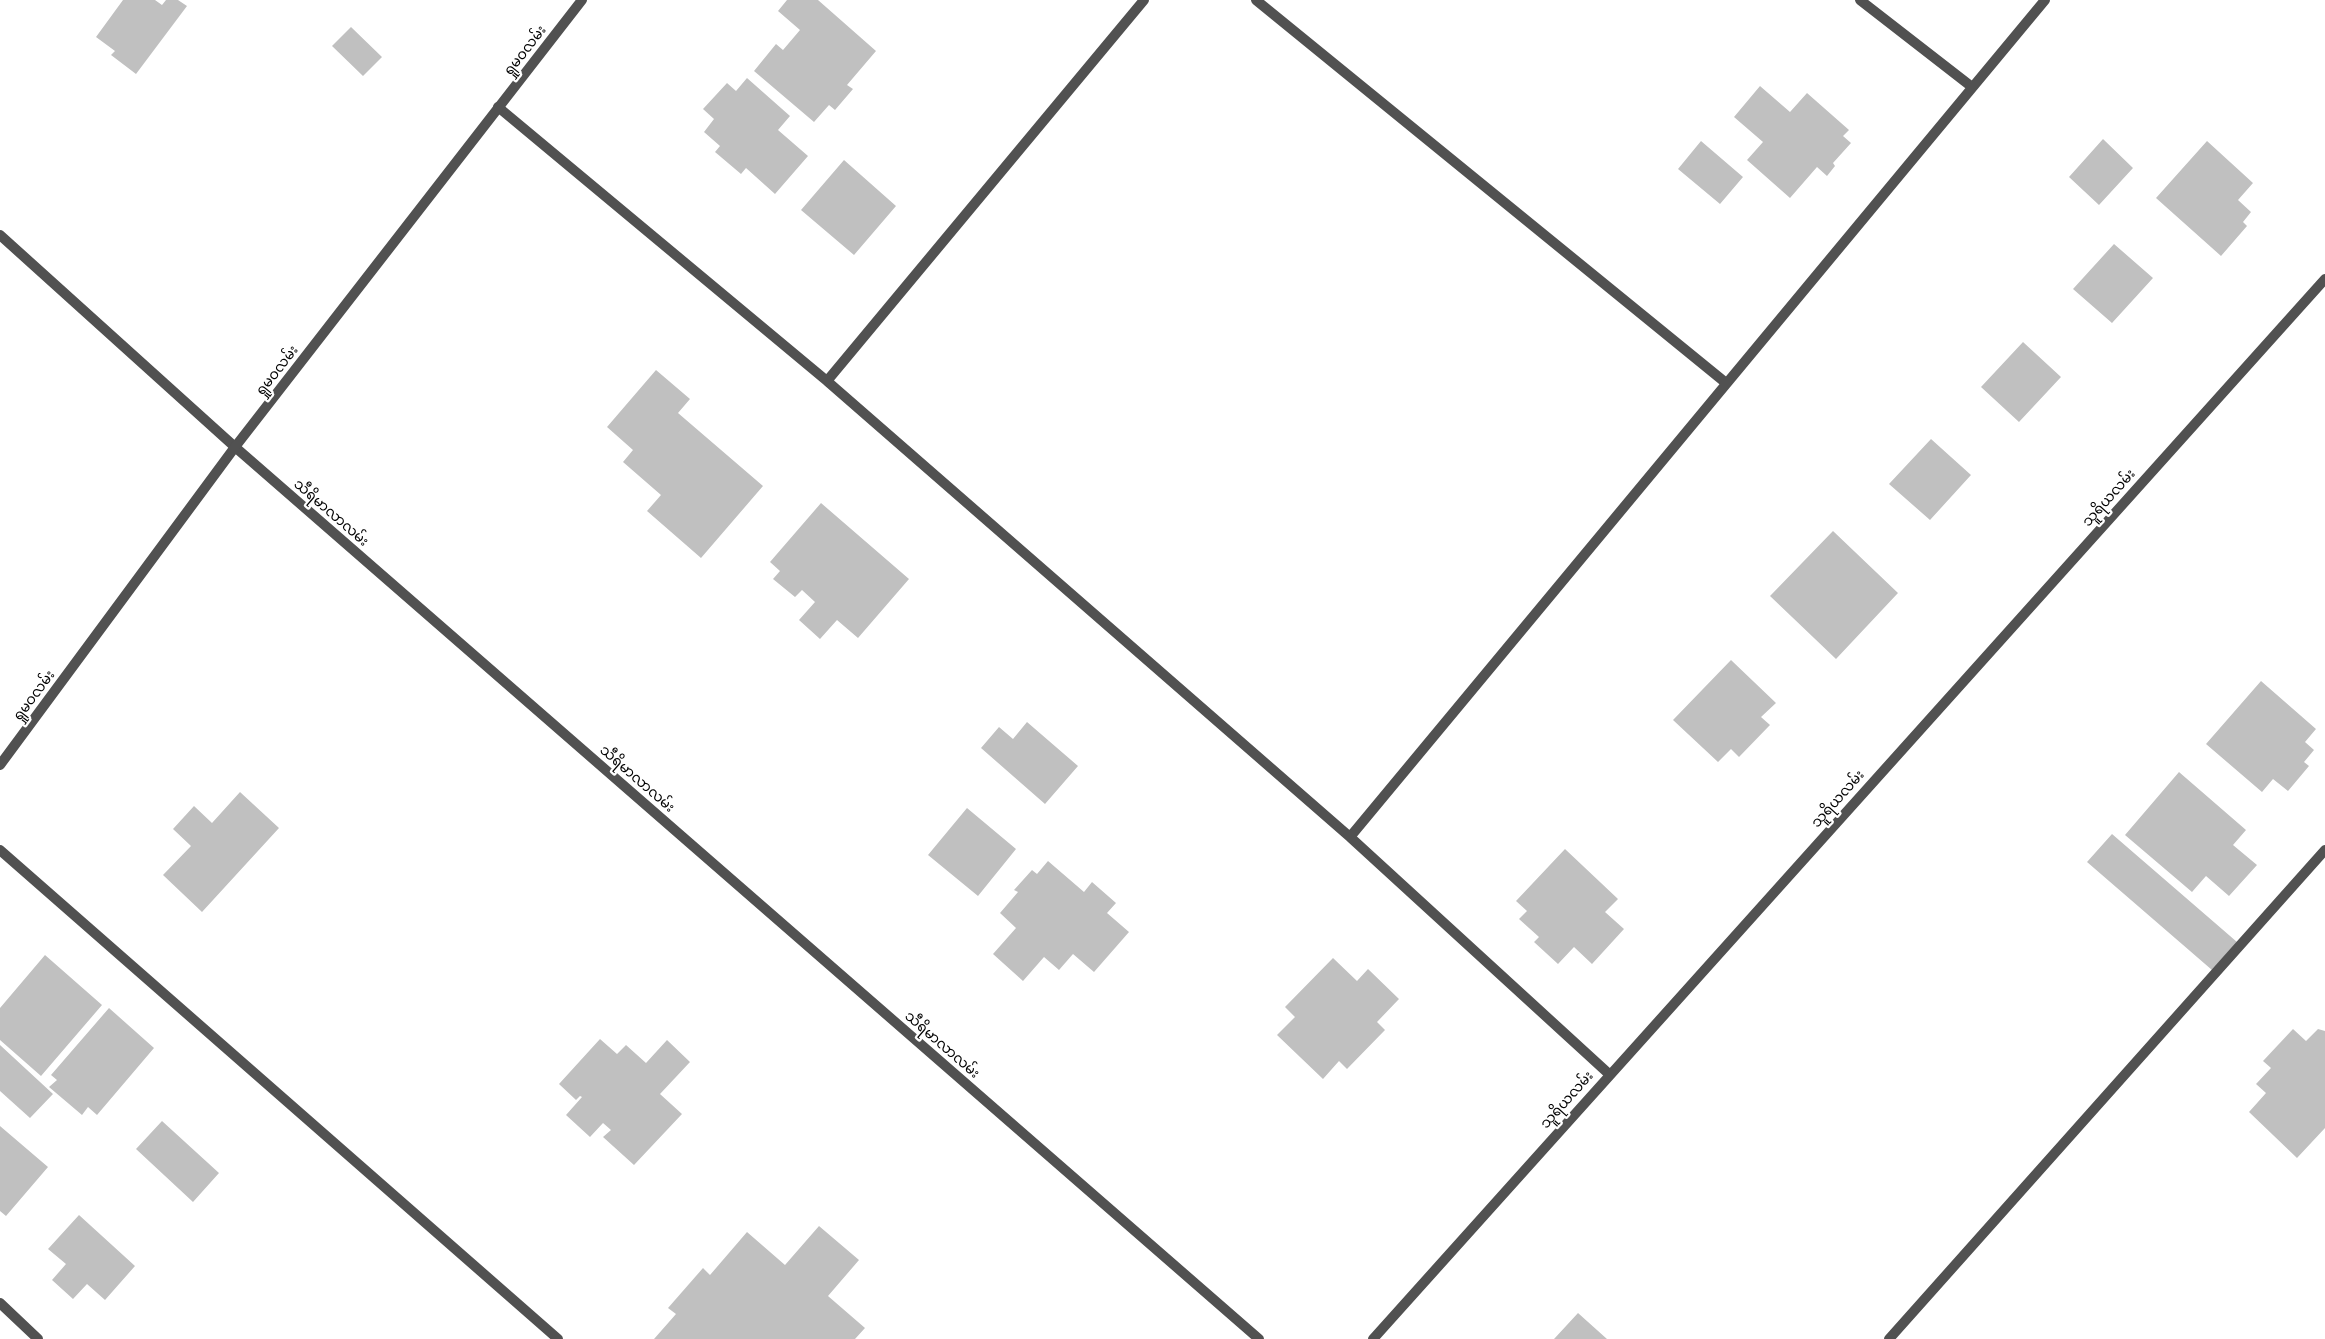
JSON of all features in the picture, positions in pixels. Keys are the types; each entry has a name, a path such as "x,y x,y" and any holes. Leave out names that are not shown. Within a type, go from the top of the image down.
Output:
{"street":[{"name":"ရှုမဝလမ်း","path":"0,764 235,448 582,0"},
{"path":"828,381 1144,0"},
{"path":"1256,0 1726,383"},
{"path":"1860,0 1972,87"},
{"path":"1350,837 2045,0"},
{"path":"498,107 828,381 1350,837 1609,1074"},
{"name":"သီရိမာလာလမ်း","path":"0,235 235,448 1259,1339"},
{"name":"သူရိယလမ်း","path":"1372,1339 2325,279"},
{"path":"0,850 558,1339"},
{"path":"1889,1339 2325,850"},
{"path":"0,1303 38,1339"}],"building":[{"path":"123,0 155,0 162,5 166,0 178,0 187,6 136,74 111,55 115,51 96,37"},
{"path":"787,0 818,0 876,51 847,85 853,89 835,110 829,105 814,122 754,71 776,44 783,50 800,30 778,11"},
{"path":"351,27 382,57 363,76 332,46"},
{"path":"747,78 790,116 778,130 808,156 775,194 746,168 741,174 715,152 720,146 704,132 714,119 703,109 727,83 736,91"},
{"path":"1760,86 1790,112 1807,93 1849,130 1843,136 1851,143 1833,163 1835,166 1827,176 1817,167 1790,198 1747,160 1763,142 1734,117"},
{"path":"2103,139 2133,168 2099,205 2069,177"},
{"path":"1701,141 1743,177 1720,204 1678,169"},
{"path":"2207,141 2253,183 2238,200 2251,212 2243,222 2247,226 2221,256 2156,198"},
{"path":"844,160 896,206 854,255 801,210"},
{"path":"2114,244 2153,278 2112,323 2073,289"},
{"path":"2023,342 2061,377 2019,422 1981,387"},
{"path":"656,370 690,399 678,413 763,486 701,558 647,511 661,495 623,462 633,450 607,427"},
{"path":"1931,439 1971,475 1930,520 1889,484"},
{"path":"821,503 909,579 858,638 837,620 820,639 799,620 815,602 802,590 795,597 773,579 780,571 770,562"},
{"path":"1833,531 1898,593 1836,659 1770,596"},
{"path":"1731,660 1776,703 1761,717 1770,725 1739,757 1731,749 1718,762 1673,720"},
{"path":"2261,681 2316,729 2305,742 2314,750 2304,762 2309,766 2288,791 2273,779 2262,792 2206,744"},
{"path":"1027,722 1078,766 1045,804 981,748 999,727 1013,739"},
{"path":"2179,772 2246,830 2233,845 2257,865 2229,896 2206,876 2192,892 2125,835"},
{"path":"240,792 279,828 202,912 163,875 191,846 173,829 194,806 212,823"},
{"path":"967,808 1016,849 978,896 928,855"},
{"path":"2112,834 2237,942 2212,970 2087,862"},
{"path":"1565,849 1618,899 1605,912 1624,929 1592,964 1574,947 1558,964 1534,942 1539,937 1519,919 1527,911 1516,901"},
{"path":"1048,861 1084,892 1092,882 1116,903 1107,913 1129,932 1094,972 1073,954 1059,970 1044,957 1023,981 993,954 1016,928 1000,913 1018,892 1014,890 1032,870 1037,874"},
{"path":"45,955 102,1005 41,1076 0,1040 0,1008"},
{"path":"1333,958 1357,981 1368,969 1399,999 1377,1022 1385,1030 1347,1069 1339,1061 1323,1079 1277,1035 1295,1017 1285,1007"},
{"path":"109,1008 154,1048 97,1115 88,1107 82,1115 49,1087 57,1080 51,1075"},
{"path":"2293,1029 2306,1041 2318,1029 2325,1031 2325,1128 2297,1158 2249,1112 2266,1093 2256,1084 2271,1068 2263,1061"},
{"path":"600,1039 617,1054 626,1045 646,1063 667,1040 690,1062 660,1094 682,1114 634,1165 603,1137 611,1130 603,1123 590,1137 566,1115 582,1097 580,1096 576,1100 559,1084"},
{"path":"0,1045 53,1094 30,1118 0,1091"},
{"path":"162,1121 219,1173 193,1202 136,1149"},
{"path":"0,1126 48,1167 6,1216 0,1211"},
{"path":"79,1215 135,1266 105,1300 87,1284 73,1299 52,1280 66,1264 48,1249"},
{"path":"819,1226 859,1260 828,1296 865,1328 855,1339 654,1339 676,1314 668,1308 703,1268 710,1275 747,1232 785,1265"},
{"path":"1578,1313 1607,1339 1554,1339"}]}
